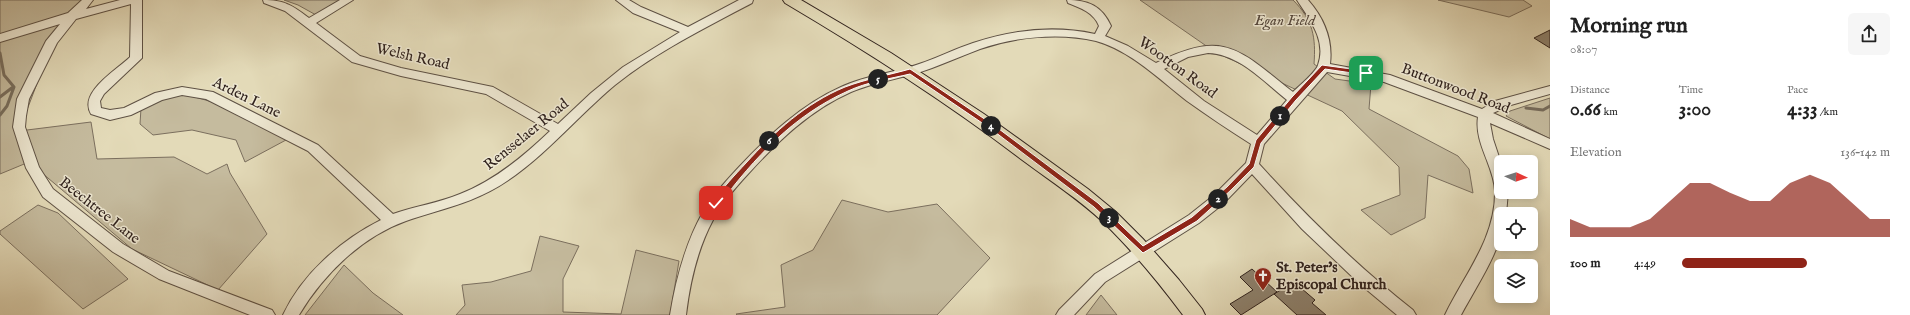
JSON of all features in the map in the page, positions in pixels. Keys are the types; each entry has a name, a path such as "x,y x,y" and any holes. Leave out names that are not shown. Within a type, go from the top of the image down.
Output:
{"main road":[{"path":"790,0 854,36 910,71 993,127 1096,205 1143,250 1195,315"}],"street":[{"name":"Beechtree Lane","path":"88,0 61,28 45,52 23,99 19,127 25,148 40,181 48,193 103,238 146,265 164,275 267,315"},
{"path":"0,38 72,16 134,0"},
{"name":"Arden Lane","path":"137,0 136,58 126,69 101,88 94,100 95,111 110,115 127,112 159,96 182,91 209,95 313,148 391,221"},
{"name":"Welsh Road","path":"268,0 289,8 356,59 402,72 468,84 489,90 558,130"},
{"path":"308,23 348,0"},
{"path":"621,0 638,10 689,32"},
{"name":"Rensselaer Road","path":"290,315 313,282 339,255 370,233 391,221 474,194 503,177 627,71 689,32 748,0"},
{"path":"1072,0 1087,6 1102,17 1105,26 1098,38"},
{"path":"1064,315 1100,278 1194,219 1218,200 1252,165 1258,142 1294,99 1324,67 1326,51 1322,31 1310,9 1302,0"},
{"name":"Wootton Road","path":"678,315 687,266 705,221 732,183 768,143 794,120 813,107 846,89 910,71 982,44 1035,35 1064,34 1098,38 1135,54 1193,99 1258,142"},
{"path":"1154,69 1184,54 1215,48 1239,57 1294,99"},
{"name":"Buttonwood Road","path":"1324,67 1386,78 1485,115 1550,144"},
{"path":"1494,158 1486,135 1484,122 1485,115 1494,106 1550,90"},
{"path":"1252,165 1292,210 1339,258 1366,282 1408,315"},
{"path":"1453,315 1491,242 1501,208 1501,199"}],"green space":[{"path":"0,0 93,0 55,36 19,131 91,122 97,159 174,157 207,174 227,164 230,173 267,234 218,290 132,249 29,162 0,174"},
{"path":"284,0 340,0 316,15 298,5"},
{"name":"Egan Field","path":"1140,0 1293,0 1300,7 1312,29 1314,37 1314,64 1335,79 1371,84 1369,109 1458,156 1469,169 1473,193 1428,175 1425,218 1391,235 1361,210 1400,195 1399,167 1342,111 1215,52"},
{"path":"1438,0 1523,0 1532,6 1509,17"},
{"path":"181,93 223,105 286,140 245,162 236,140 192,130 153,135 140,124 141,108"},
{"path":"1550,98 1550,139 1506,116 1510,111"},
{"path":"842,200 888,212 937,204 990,258 937,315 737,315 736,314 785,307 781,265 813,250"},
{"path":"38,205 58,213 128,279 83,309 0,234 0,231"},
{"path":"540,236 579,246 563,279 563,312 621,314 636,250 679,261 670,315 456,315 465,305 462,285 491,282 531,271"},
{"path":"344,265 373,293 403,315 305,315"},
{"path":"1101,295 1117,315 1086,315"}],"building":[{"path":"1550,30 1550,48 1534,38"},
{"path":"1252,269 1277,292 1241,315 1230,304 1253,290 1240,277"},
{"path":"1294,282 1315,300 1312,303 1326,315 1297,315 1274,294"}],"waterway":[{"path":"0,53 4,75 14,87 7,106 0,115"},
{"path":"0,97 13,87"},
{"path":"1526,108 1543,110 1550,106"}],"place":[{"name":"St. Peter's Episcopal Church","path":"1263,291"}],"route":[{"path":"716,203 768,143 794,120 819,103 846,89 910,71 993,127 1096,205 1143,250 1194,219 1229,189 1252,165 1258,142 1294,99 1324,67 1366,73"}]}
